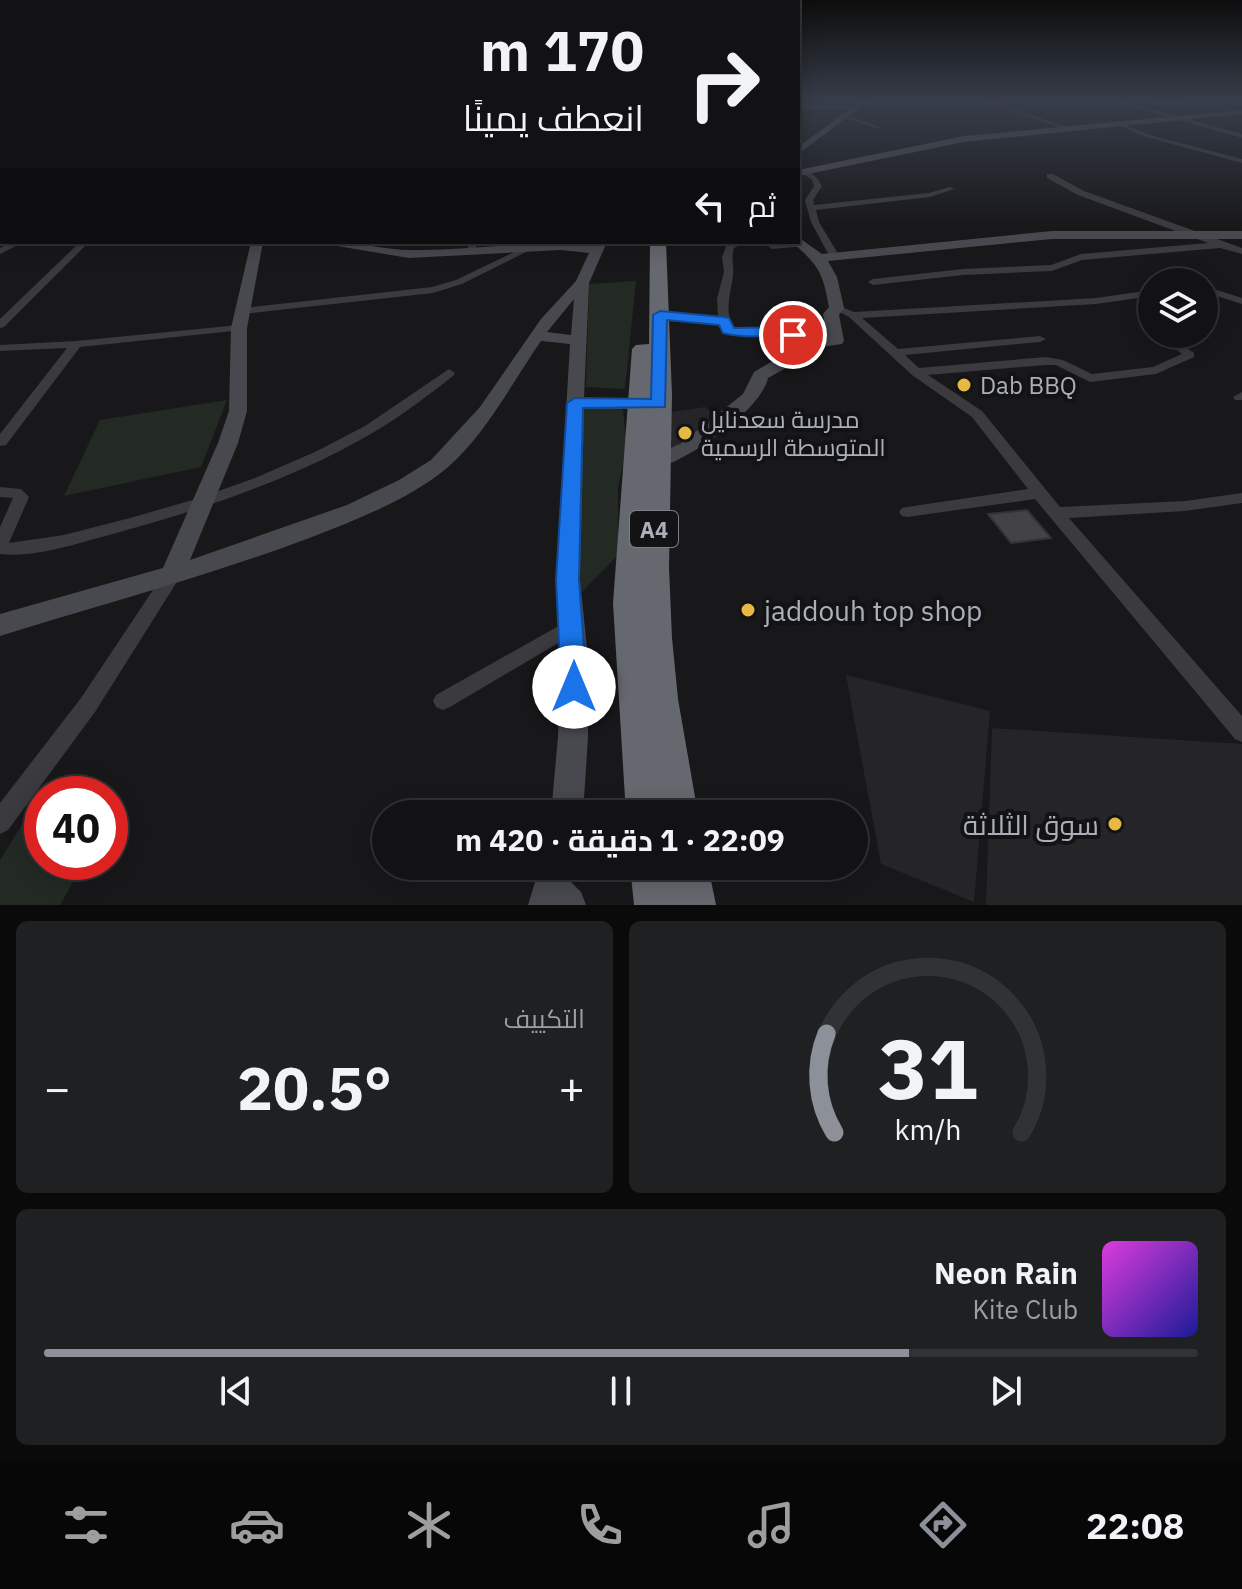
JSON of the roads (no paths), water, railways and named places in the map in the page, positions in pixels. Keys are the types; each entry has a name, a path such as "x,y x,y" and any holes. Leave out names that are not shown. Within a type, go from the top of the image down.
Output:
{"highway":[{"name":"A4","path":"647,244 650,399 656,462 655,638 659,699 675,800"},
{"name":"A4","path":"646,800 629,603 660,315 658,244"},
{"path":"655,880 658,905"},
{"path":"688,880 692,905"}],"street":[{"path":"800,149 807,143"},
{"path":"801,172 940,143"},
{"path":"1175,143 1242,161"},
{"path":"801,172 815,179 818,186 810,197 828,257 837,308"},
{"path":"1050,176 1081,193 1242,251"},
{"path":"800,214 930,195 950,189"},
{"path":"800,243 828,257 1052,235 1242,235"},
{"path":"0,325 83,244"},
{"path":"0,822 88,705 171,577 238,411 241,319 257,244"},
{"path":"348,244 400,254 472,247 594,245 582,283 578,340 568,580 573,737 568,800"},
{"path":"736,244 730,246 727,257 729,272 722,299 728,330 789,333 795,337 797,346"},
{"path":"772,246 791,244"},
{"path":"873,282 963,272 1052,268 1081,257 1220,245"},
{"path":"0,348 76,344 433,290 469,278 532,247"},
{"path":"0,625 171,577 335,519 399,490 453,451 558,306 582,283"},
{"path":"1223,295 1242,291"},
{"path":"1218,293 1242,301"},
{"path":"853,315 1096,301 1138,295"},
{"path":"837,308 853,315 916,372 977,414 1039,493 1242,732"},
{"path":"656,462 687,448 749,398 757,388 760,376 787,360 797,346 836,341 831,314 837,308"},
{"path":"660,315 724,321"},
{"path":"537,336 578,340"},
{"path":"894,353 1040,339"},
{"path":"1,442 76,344"},
{"path":"916,372 1046,361 1059,362 1090,378 1150,371 1190,355 1181,348"},
{"path":"0,492 16,493 21,497 0,547 14,550 69,539 202,503 357,436 384,421 449,373"},
{"path":"576,398 650,399"},
{"path":"907,512 1039,493"},
{"path":"1056,513 1185,506 1242,498"},
{"path":"443,701 571,627"}],"place":[{"name":"Dab BBQ","path":"964,385"},
{"name":"مدرسة سعدنايل المتوسطة الرسمية","path":"685,433"},
{"name":"jaddouh top shop","path":"748,610"},
{"name":"سوق الثلاثة","path":"1115,824"}]}
